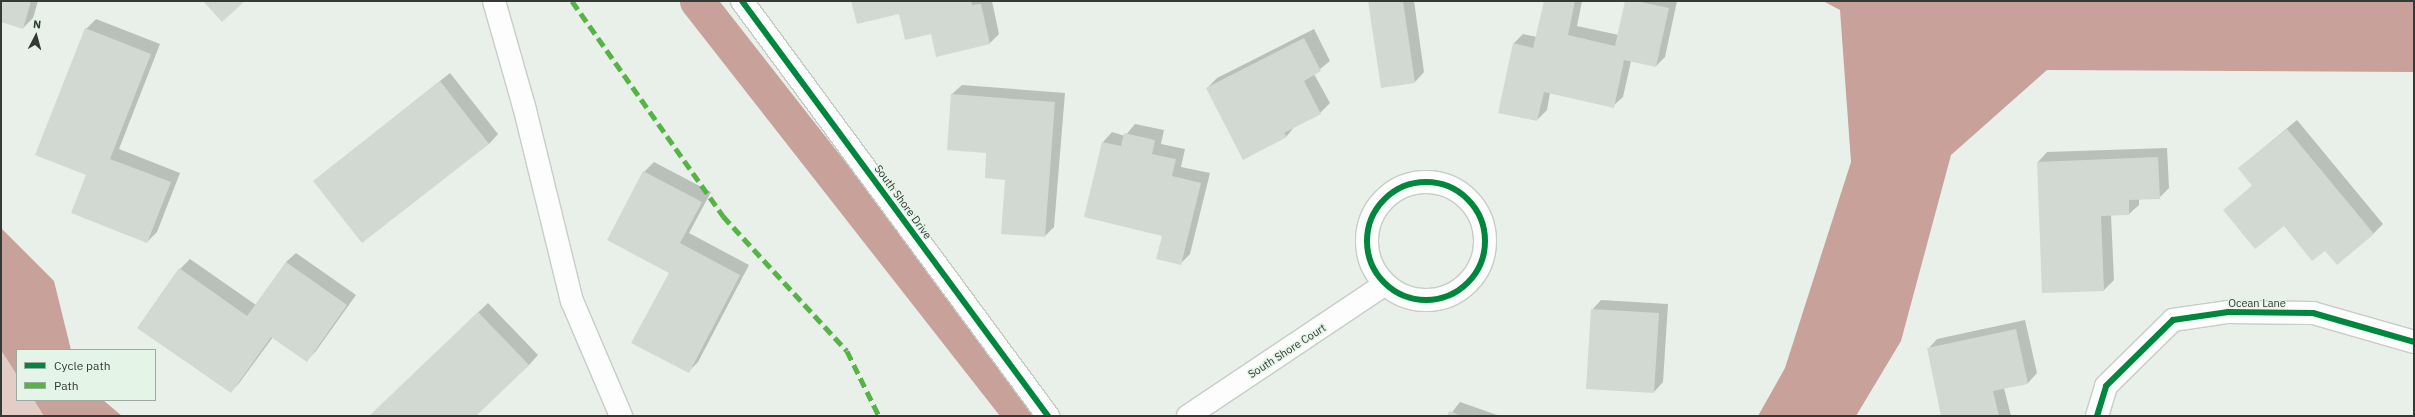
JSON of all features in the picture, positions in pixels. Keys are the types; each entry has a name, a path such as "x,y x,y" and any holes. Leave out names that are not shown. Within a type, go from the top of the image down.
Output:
{"street":[{"path":"494,1 524,106 572,301 621,416"},
{"name":"South Shore Drive","path":"742,1 1048,416"},
{"path":"1425,181 1448,185 1468,198 1481,217 1487,240 1482,263 1470,282 1451,296 1428,300 1405,296 1385,284 1371,265 1366,242 1370,219 1383,199 1402,186 1425,181"},
{"name":"South Shore Court","path":"1188,416 1385,284"},
{"name":"Ocean Lane","path":"2098,416 2106,386 2173,320 2228,312 2313,313 2414,342"}],"shaded area":[{"path":"1823,1 2414,1 2414,72 2047,70 1951,155 1901,341 1856,416 1758,416 1785,368 1851,162 1840,10"},
{"path":"1,228 54,281 71,349 16,349 16,373 1,350"},
{"path":"1,313 17,349 16,401 63,401 73,416 1,416"},
{"path":"35,401 104,401 122,416 44,416"}],"building":[{"path":"1,1 31,1 23,29 1,22"},
{"path":"203,1 245,1 222,22"},
{"path":"851,1 971,1 972,5 981,4 990,44 936,57 931,34 905,40 899,14 857,24"},
{"path":"1368,1 1403,1 1415,83 1381,88"},
{"path":"1544,1 1575,1 1568,35 1615,46 1625,1 1636,1 1669,8 1656,67 1624,60 1614,108 1544,92 1537,121 1498,113 1513,43 1533,48"},
{"path":"85,28 151,54 110,159 171,182 147,243 71,213 86,175 35,155"},
{"path":"1304,38 1321,71 1304,81 1321,114 1284,133 1287,137 1243,160 1206,88"},
{"path":"440,81 489,144 362,243 313,181"},
{"path":"951,94 1055,102 1045,237 1001,234 1005,180 985,178 986,153 947,150"},
{"path":"2287,129 2374,234 2337,265 2325,251 2312,261 2284,226 2255,249 2223,210 2252,186 2238,168"},
{"path":"1124,133 1155,140 1152,154 1176,159 1172,176 1201,183 1181,265 1156,259 1162,236 1084,217 1102,142 1121,146"},
{"path":"2158,157 2160,199 2129,200 2129,215 2101,216 2104,291 2042,293 2037,162"},
{"path":"643,171 702,202 680,243 740,275 689,373 631,343 669,273 607,240"},
{"path":"286,262 347,305 307,362 271,337 231,393 137,328 179,268 247,316"},
{"path":"1591,309 1659,313 1654,393 1586,389"},
{"path":"478,312 529,365 476,416 369,416"},
{"path":"2016,329 2028,384 1993,391 1999,416 1941,416 1927,348"},
{"path":"1449,411 1462,416 1447,416"}],"waterway":[{"path":"697,1 1022,416"}],"marked path":[{"path":"572,1 723,216 847,351 879,416"}],"cycle path":[{"path":"742,1 1048,416"},
{"path":"1426,182 1449,186 1468,199 1481,218 1485,241 1481,264 1468,283 1449,296 1426,300 1403,296 1384,283 1371,264 1367,241 1371,218 1384,199 1403,186 1426,182"},
{"path":"2097,416 2106,386 2173,320 2228,312 2313,313 2414,342"}]}
